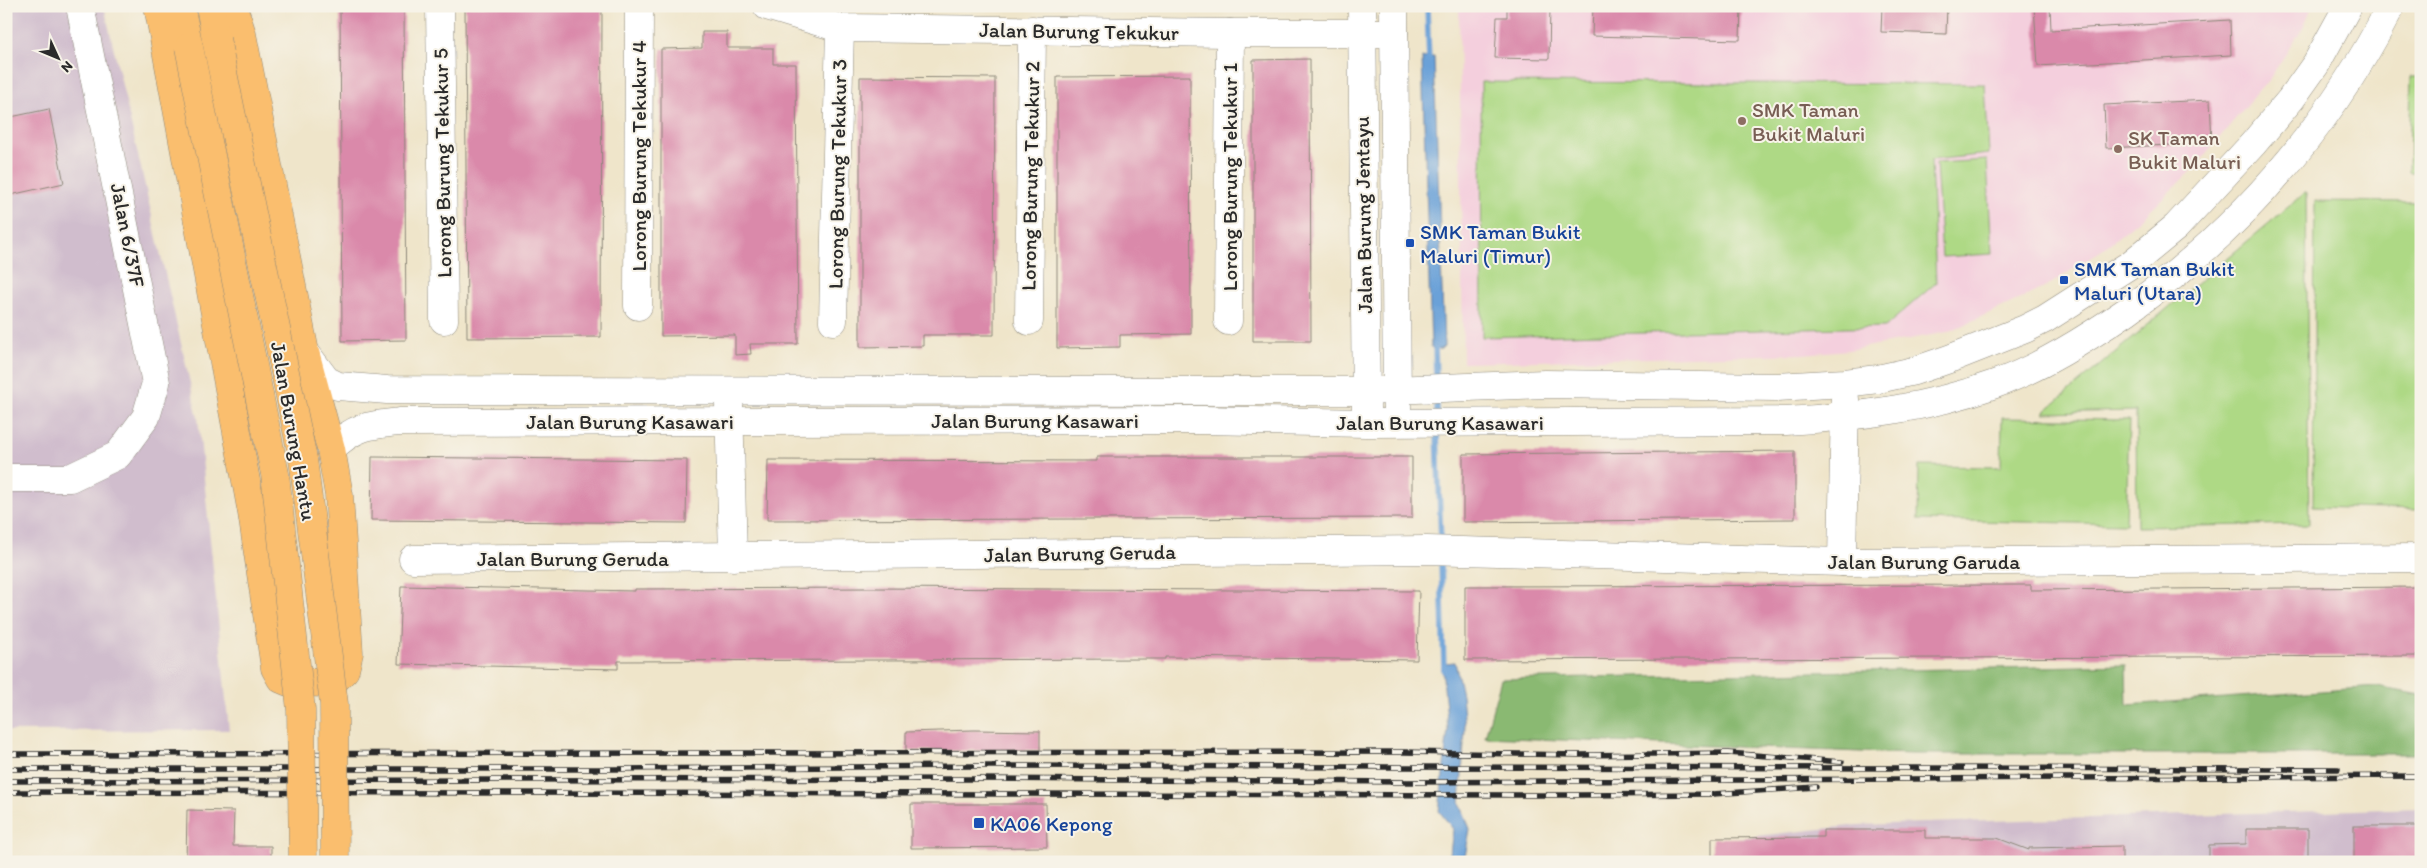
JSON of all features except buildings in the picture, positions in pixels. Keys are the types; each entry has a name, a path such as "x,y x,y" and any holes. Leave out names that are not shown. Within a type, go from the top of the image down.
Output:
{"main road":[{"path":"158,6 252,513 275,668 281,679 294,683 327,683 336,679 345,670 349,653 339,495 331,449 305,352 242,34 233,6"},
{"name":"Jalan Burung Hantu","path":"180,6 275,474 301,710 304,862"},
{"name":"Jalan Burung Hantu","path":"210,6 303,459 334,704 335,862"}],"street":[{"name":"Jalan 6/37F","path":"6,478 70,478 118,455 146,418 156,383 80,6"},
{"name":"Lorong Burung Tekukur 5","path":"440,6 444,320"},
{"name":"Lorong Burung Tekukur 4","path":"638,306 639,6"},
{"name":"Jalan Burung Tekukur","path":"768,6 840,28 1362,33 1394,20"},
{"name":"Jalan Burung Jentayu","path":"1362,6 1366,423"},
{"name":"Jalan Burung Kasawari","path":"305,352 326,380 347,388 387,390 1396,391 1463,386 1545,384 1777,387 1845,383 1914,371 2025,329 2045,319 2131,264 2182,220 2278,114 2316,64 2348,6"},
{"name":"Jalan Burung Kasawari","path":"331,449 354,430 365,426 400,422 1203,420 1469,423 1786,421 1844,417 1908,408 1996,384 2050,359 2098,331 2184,268 2228,229 2299,151 2353,74 2391,6"},
{"name":"Jalan Burung Jentayu","path":"1394,20 1396,391 1411,423"},
{"name":"Lorong Burung Tekukur 3","path":"833,321 840,28"},
{"name":"Lorong Burung Tekukur 2","path":"1029,321 1032,30"},
{"name":"Lorong Burung Tekukur 1","path":"1228,321 1230,33"},
{"path":"1842,562 1845,383"},
{"path":"729,391 728,421 733,556"},
{"name":"Jalan Burung Garuda","path":"1427,550 1842,562 2421,558"},
{"name":"Jalan Burung Geruda","path":"413,559 1427,550"}],"shaded area":[{"path":"6,6 104,6 198,418 229,730 6,731"},
{"name":"SMK Taman Bukit Maluri","path":"1459,6 2313,6 2302,29 2270,78 2191,171 2147,213 2102,250 2046,287 1948,332 1849,350 1802,354 1463,363"},
{"path":"2421,808 2421,862 1725,862 1727,839 1859,825"}],"green space":[{"path":"2411,76 2421,76 2421,172 2409,172"},
{"path":"1481,82 1985,84 1989,154 1931,160 1936,283 1885,327 1482,337"},
{"path":"1987,160 1992,254 1942,257 1936,163"},
{"path":"2306,192 2309,524 2137,527 2136,411 2043,413"},
{"path":"2315,201 2421,202 2421,510 2313,507"},
{"path":"2002,418 2129,420 2126,524 1918,520 1919,466 2001,467"},
{"path":"2126,665 2127,705 2377,687 2421,695 2421,754 1911,754 1485,737 1501,679"}],"water":[{"path":"1434,57 1444,346 1441,349 1434,350 1431,347 1422,58"},
{"path":"1455,662 1462,695 1465,729 1460,803 1470,829 1464,862 1449,862 1453,829 1439,811 1448,729 1442,667 1445,663"}],"waterway":[{"path":"1427,6 1429,64"},
{"path":"1435,343 1436,382"},
{"path":"1437,396 1437,417"},
{"path":"1437,431 1441,544"},
{"path":"1441,558 1444,671"}],"railway":[{"path":"6,754 1403,752 1579,755 1728,753 1842,762"},
{"path":"6,769 613,769 973,766 2338,769"},
{"path":"6,781 977,779 1408,782 2421,776"},
{"path":"6,792 1578,795 1713,794 1816,787"}],"place":[{"name":"SMK Taman Bukit Maluri","path":"1742,121"},
{"name":"SK Taman Bukit Maluri","path":"2118,149"},
{"name":"SMK Taman Bukit Maluri (Timur)","path":"1410,243"},
{"name":"SMK Taman Bukit Maluri (Utara)","path":"2064,280"},
{"name":"KA06 Kepong","path":"979,823"}]}
